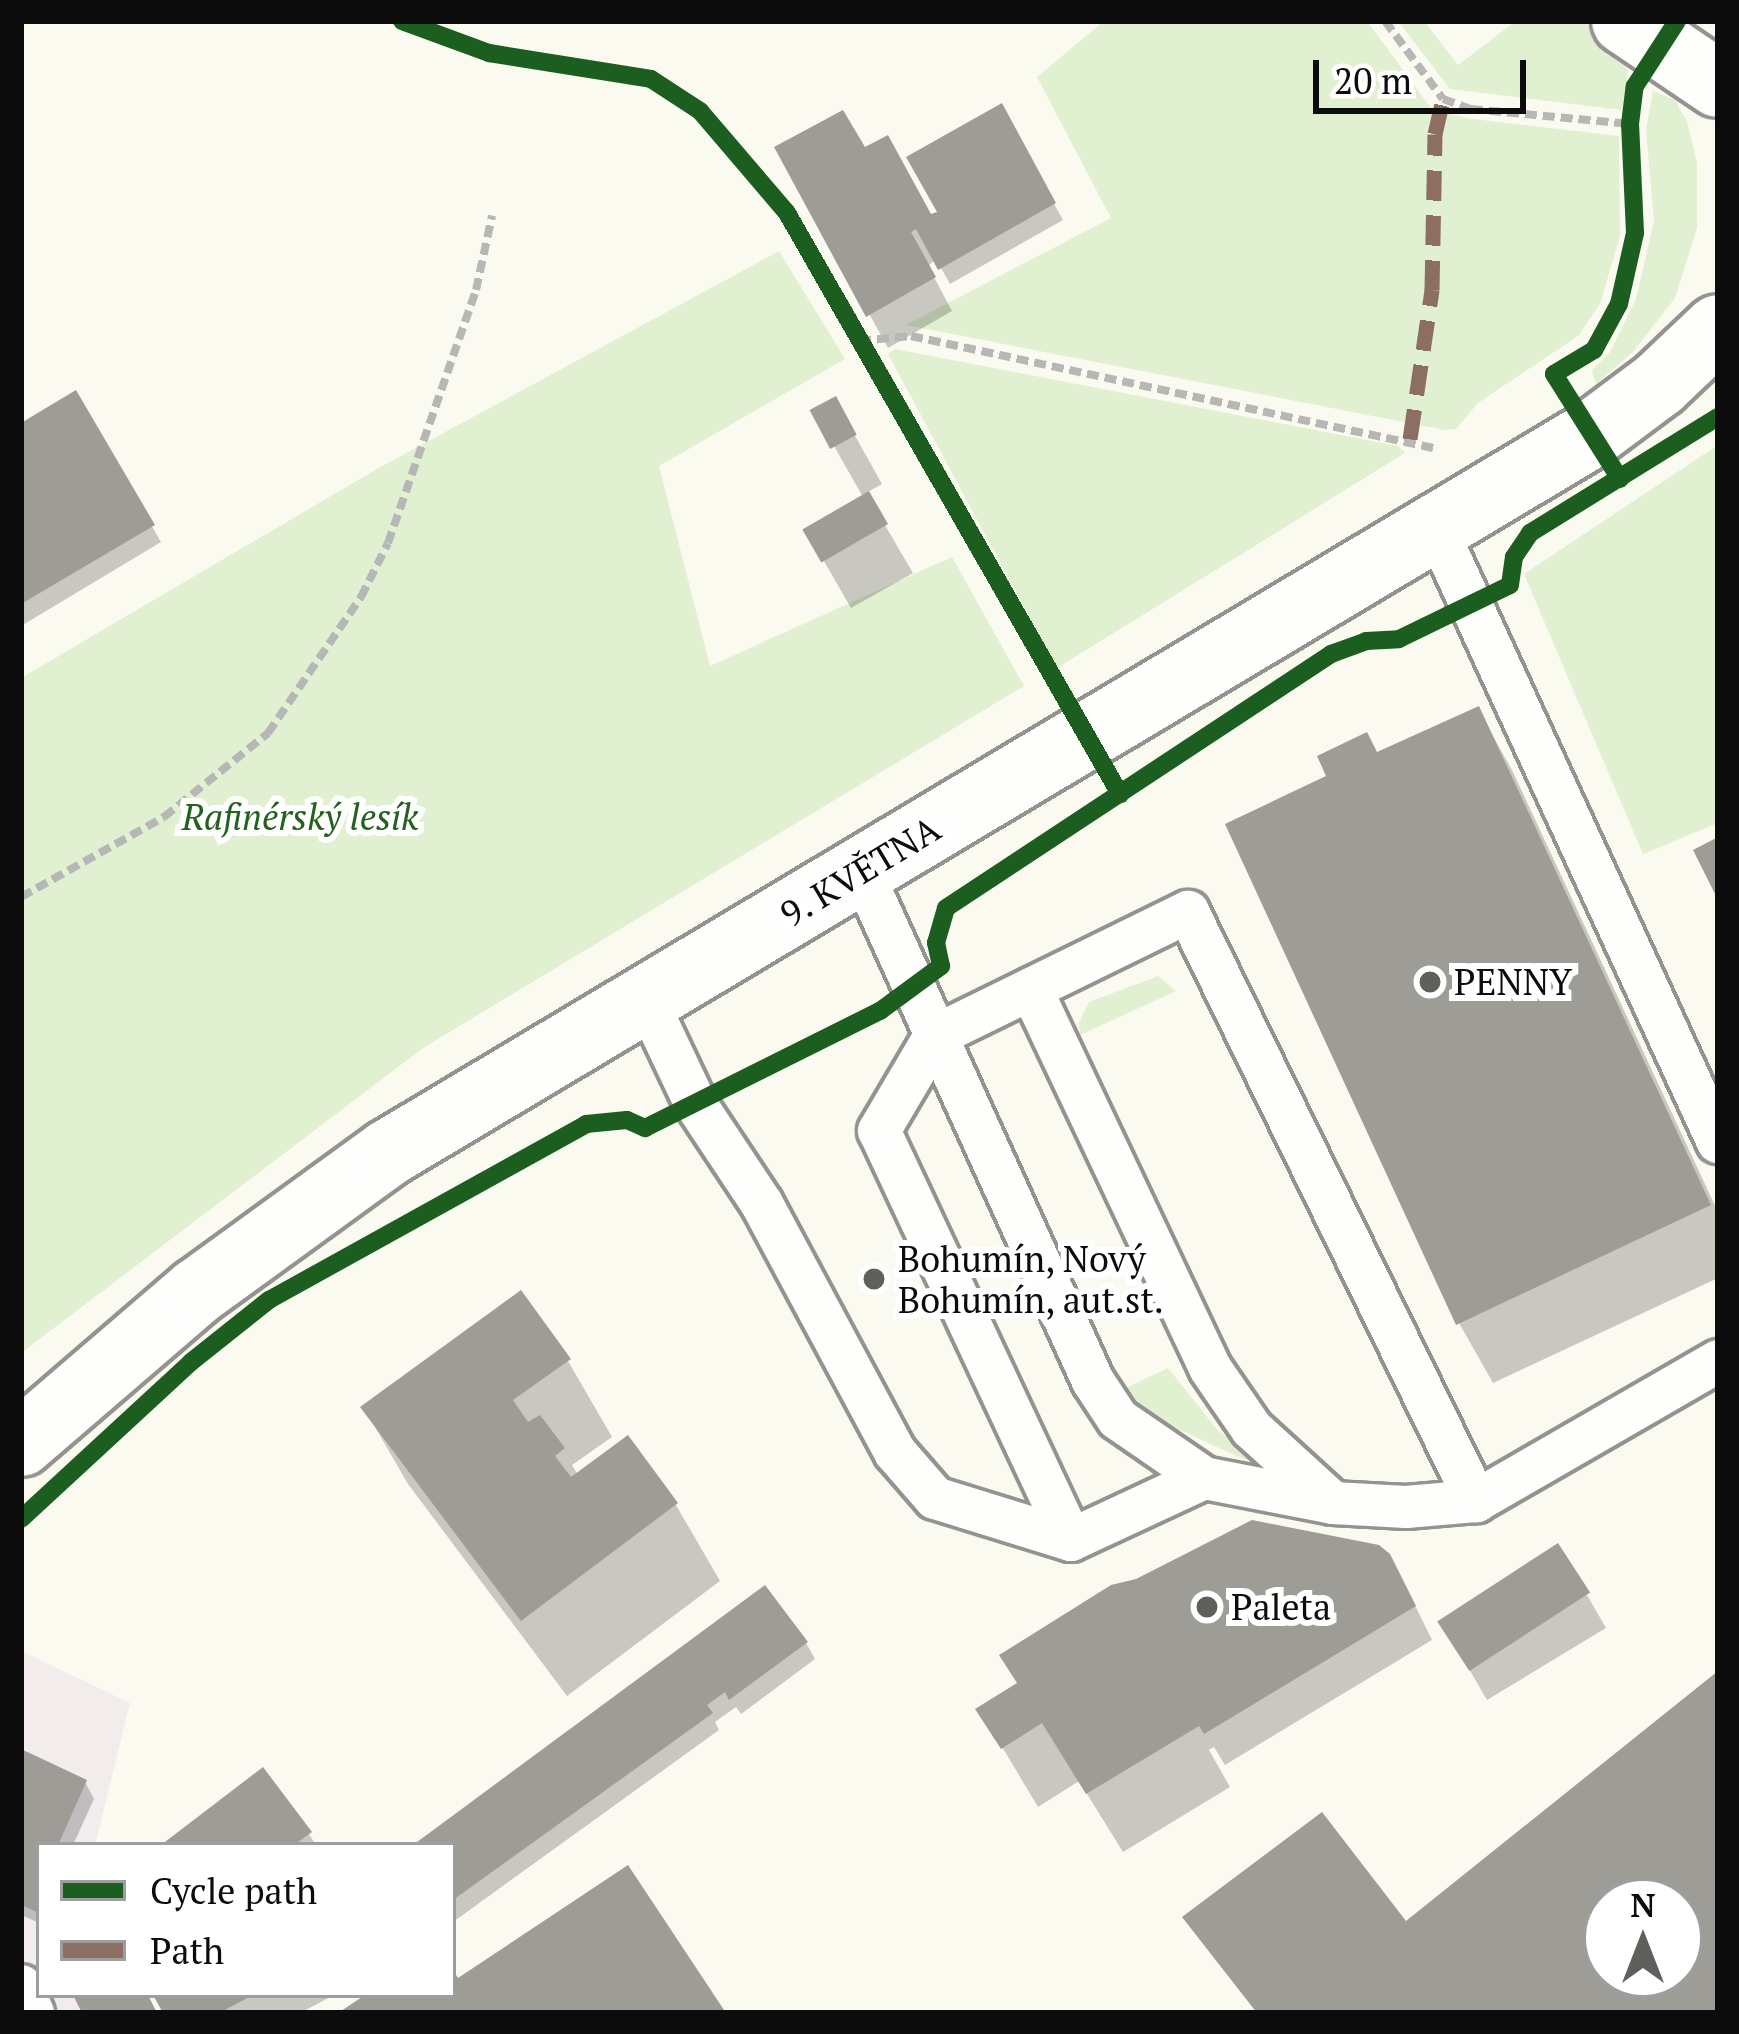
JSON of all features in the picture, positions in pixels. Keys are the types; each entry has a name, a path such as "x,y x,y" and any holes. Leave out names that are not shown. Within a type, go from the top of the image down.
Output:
{"street":[{"path":"1625,21 1718,84"},
{"name":"9. KVĚTNA","path":"21,1443 198,1292 388,1153 1592,434 1658,384 1718,328"}],"lane":[{"path":"1436,526 1718,1142"},
{"path":"862,872 1093,1382 1118,1419 1204,1478 1333,1503 1406,1507 1476,1501 1718,1361"},
{"path":"1071,1540 879,1131 935,1036 1188,912 1476,1501"},
{"path":"1031,989 1210,1368 1252,1429 1333,1503"},
{"path":"645,997 695,1103 762,1204 895,1452 935,1498 1071,1540 1204,1478"},
{"path":"21,1986 33,2013"}],"path":[{"path":"1384,21 1443,99 1471,109 1630,124"},
{"path":"21,897 164,817 268,733 361,597 388,543 476,290 492,216"},
{"path":"849,322 871,361"},
{"path":"860,340 910,336 1410,439 1441,451"}],"shaded area":[{"path":"21,1651 130,1703 96,1842 36,1842 36,1998 150,1998 157,2013 21,2013"}],"green space":[{"path":"1104,21 1367,21 1431,108 1465,118 1619,136 1620,236 1600,304 1578,336 1478,403 1456,429 1445,430 906,325 1111,218 1037,77"},
{"path":"1398,21 1424,21 1458,65 1516,21 1591,21 1628,70 1622,110 1450,89"},
{"path":"1653,91 1675,100 1687,122 1697,163 1697,228 1675,298 1633,352 1596,384 1592,370 1610,352 1636,299 1654,221 1646,130"},
{"name":"Rafinérský lesík","path":"779,251 845,359 659,466 710,666 952,557 1024,686 423,1048 21,1353 21,678 377,469"},
{"path":"895,349 1398,446 1405,453 1057,668 888,354"},
{"path":"1718,445 1718,823 1643,854 1524,574"},
{"path":"1158,976 1176,991 1080,1035 1079,1023 1089,1002"},
{"path":"1168,1368 1219,1432 1260,1456 1257,1465 1140,1412 1122,1390"}],"building":[{"path":"1002,103 1056,203 938,270 916,229 911,232 936,277 866,317 774,147 843,110 865,147 888,135 931,214 937,212 906,157"},
{"path":"76,390 155,525 21,604 21,423"},
{"path":"836,396 857,435 830,449 810,410"},
{"path":"869,491 888,524 821,562 802,530"},
{"path":"1479,706 1711,1205 1456,1325 1225,824 1326,776 1317,756 1367,732 1377,752"},
{"path":"1718,837 1718,900 1693,850"},
{"path":"521,1290 571,1359 513,1400 528,1422 540,1415 565,1448 555,1456 571,1477 628,1435 678,1503 521,1621 360,1407"},
{"path":"1252,1520 1379,1545 1390,1554 1416,1606 1204,1734 1199,1726 1086,1794 1042,1723 1001,1749 975,1709 1017,1683 999,1655 1111,1585 1136,1579"},
{"path":"1558,1543 1590,1592 1469,1671 1437,1621"},
{"path":"765,1585 808,1642 729,1700 725,1692 707,1705 713,1713 456,1898 456,1842 417,1842"},
{"path":"1718,1671 1718,2013 1257,2013 1182,1917 1322,1812 1406,1921"},
{"path":"21,1749 87,1780 59,1842 36,1842 36,1912 21,1905"},
{"path":"263,1767 312,1832 298,1842 165,1842"},
{"path":"628,1865 726,2013 338,2013 360,1998 456,1998 456,1975 458,1978"},
{"path":"74,1998 150,1998 157,2013 82,2013"},
{"path":"155,1998 247,1998 219,2013 163,2013"}],"marked path":[{"path":"1410,439 1432,290 1435,134 1443,99"}],"cycle path":[{"path":"402,21 489,53 651,79 700,111 787,213 1120,794"},
{"path":"1620,479 1554,374 1594,350 1619,304 1635,233 1630,124 1635,86 1677,21"},
{"path":"21,1519 191,1362 269,1300 586,1124 627,1120 645,1128 880,1011 941,966 936,943 946,908 1331,654 1366,641 1399,639 1510,585 1514,557 1530,533 1718,417"}],"place":[{"name":"PENNY","path":"1430,982"},
{"name":"Bohumín, Nový Bohumín, aut.st.","path":"874,1279"},
{"name":"Paleta","path":"1207,1607"}]}
